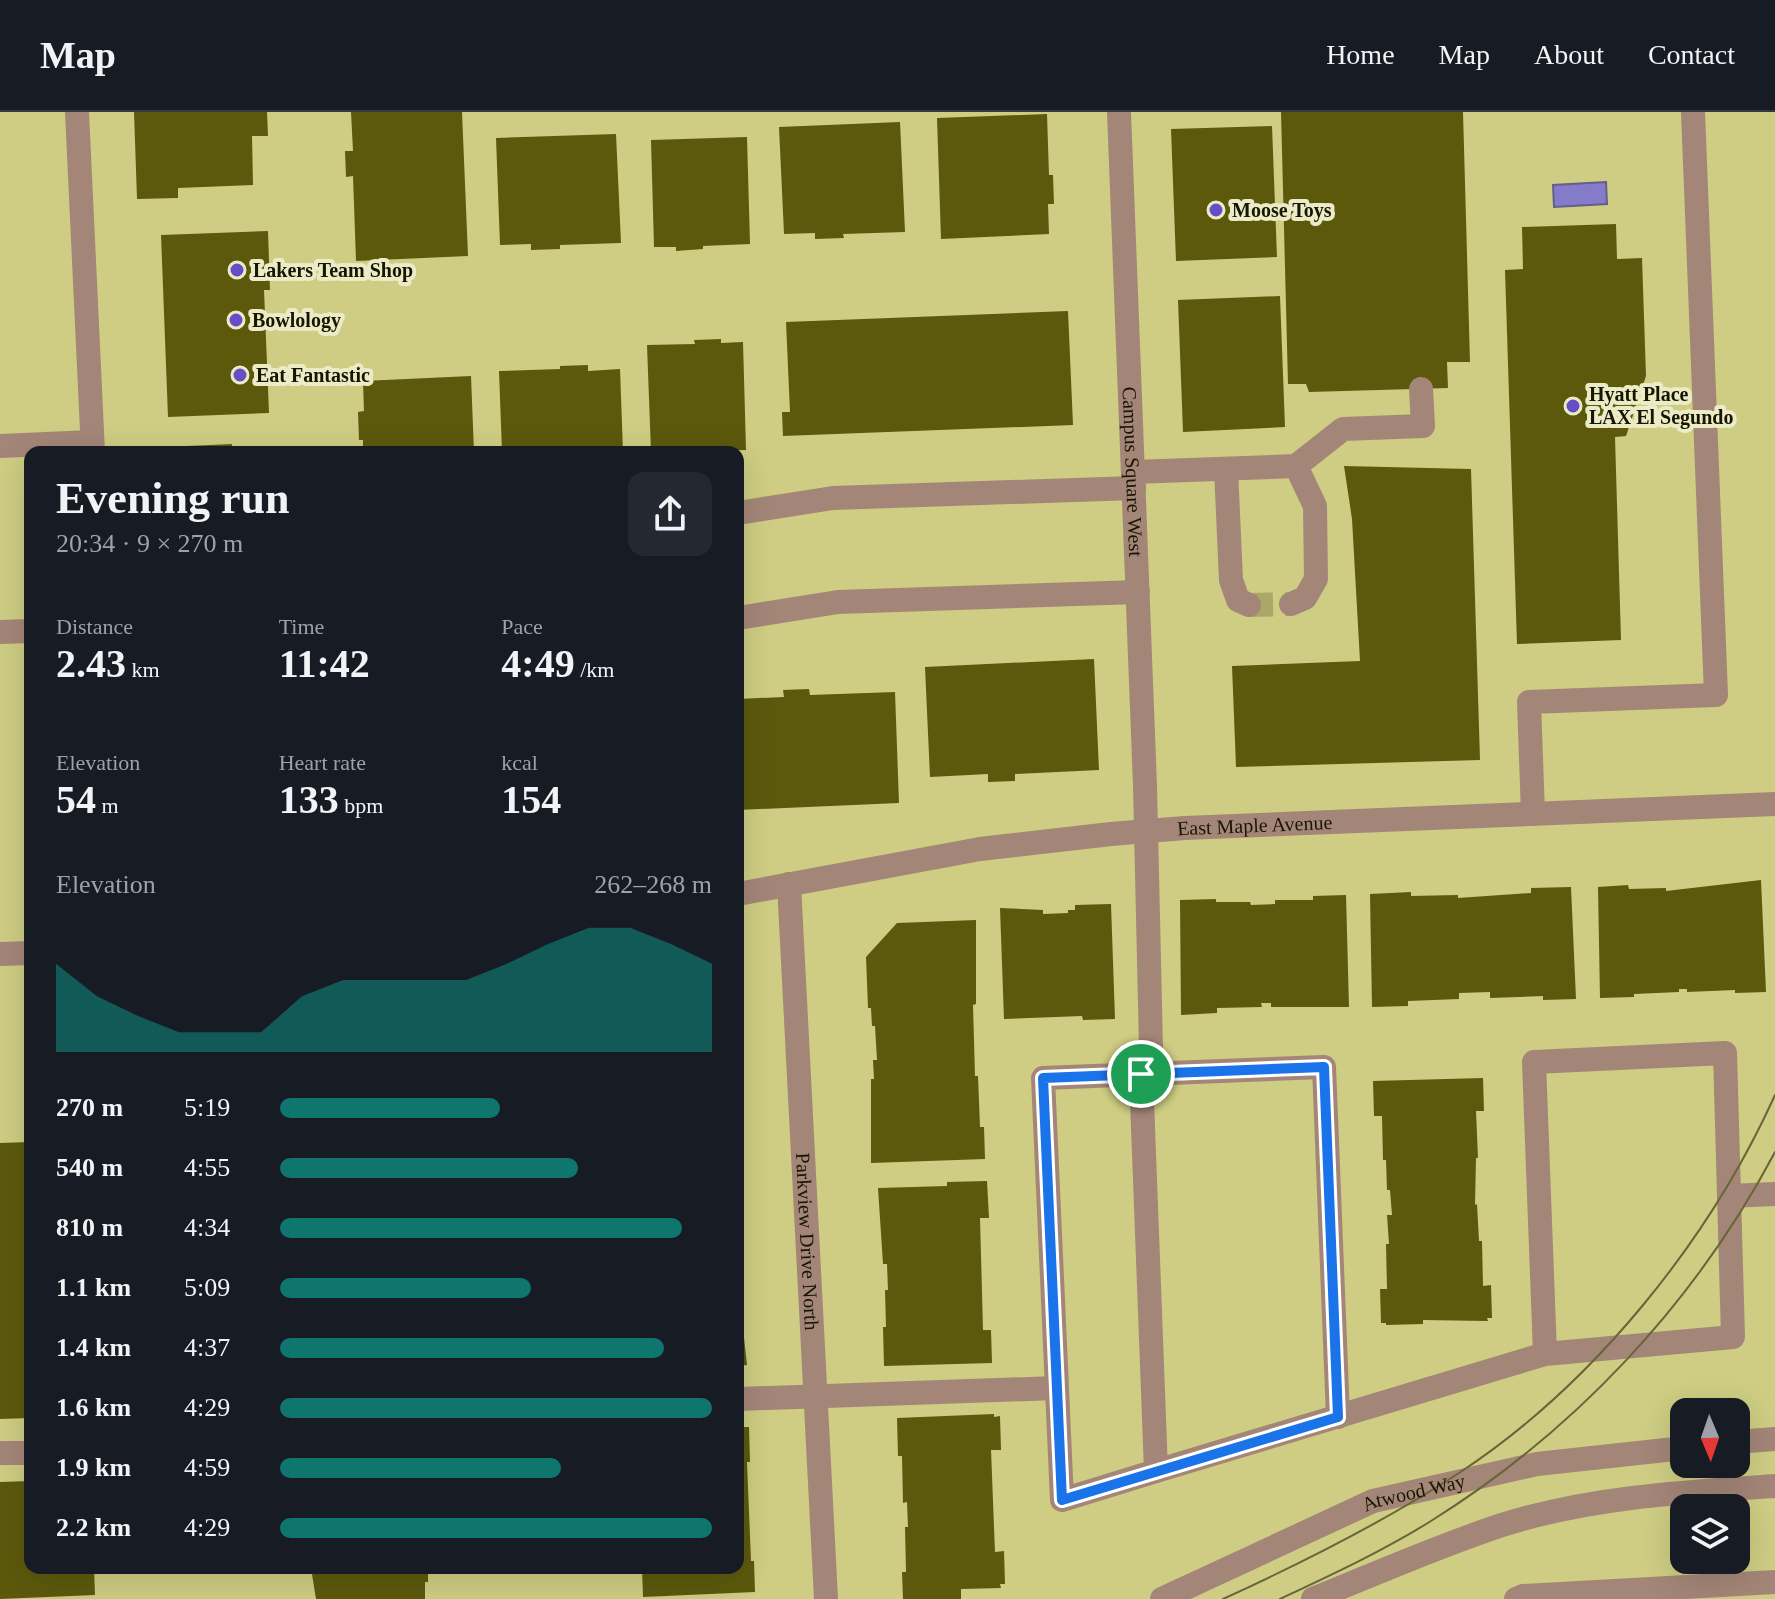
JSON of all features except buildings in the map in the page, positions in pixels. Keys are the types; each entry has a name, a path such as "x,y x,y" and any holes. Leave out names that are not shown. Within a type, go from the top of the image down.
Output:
{"street":[{"path":"77,112 92,446"},
{"name":"Campus Square West","path":"1119,112 1138,592 1151,1048 1141,1074 1156,1471"},
{"path":"1533,814 1529,702 1716,695 1693,112"},
{"path":"744,512 833,498 1133,480 1226,469 1296,466 1343,429 1423,426 1421,389"},
{"path":"0,446 24,446"},
{"path":"1291,604 1305,598 1316,579 1315,506 1296,466"},
{"path":"1226,469 1231,580 1238,600 1249,605"},
{"path":"744,617 838,602 1138,592"},
{"path":"0,632 24,631"},
{"name":"East Maple Avenue","path":"744,893 980,849 1145,832 1775,804"},
{"name":"Parkview Drive North","path":"789,884 826,1599"},
{"path":"0,954 24,953"},
{"path":"1338,1417 1324,1067 1043,1078 1062,1500 1156,1471 1338,1417 1545,1354 1733,1337 1725,1053 1534,1062 1545,1354"},
{"path":"1729,1196 1775,1194"},
{"path":"744,1399 1056,1388"},
{"path":"1750,1441 1775,1439"},
{"name":"Atwood Way","path":"1162,1599 1373,1501 1537,1464 1670,1450"},
{"path":"0,1453 24,1453"},
{"path":"1313,1599 1503,1525 1581,1506 1669,1493 1775,1486"},
{"path":"1516,1599 1523,1596 1775,1582"}],"shaded area":[{"path":"1606,182 1607,204 1554,207 1553,185"}],"tunnel":[{"path":"1249,605 1291,604"}],"tram line":[{"path":"1223,1599 1284,1571 1431,1491 1508,1437 1556,1397 1642,1306 1681,1256 1748,1150 1775,1095"},
{"path":"1280,1599 1376,1553 1431,1521 1534,1447 1582,1405 1627,1359 1708,1261 1775,1152"}],"place":[{"name":"Moose Toys","path":"1216,210"},
{"name":"Lakers Team Shop","path":"237,270"},
{"name":"Bowlology","path":"236,320"},
{"name":"Eat Fantastic","path":"240,375"},
{"name":"Hyatt Place LAX El Segundo","path":"1573,406"}],"route":[{"path":"1324,1067 1338,1417 1062,1500 1043,1078 1141,1074 1324,1067"}]}
